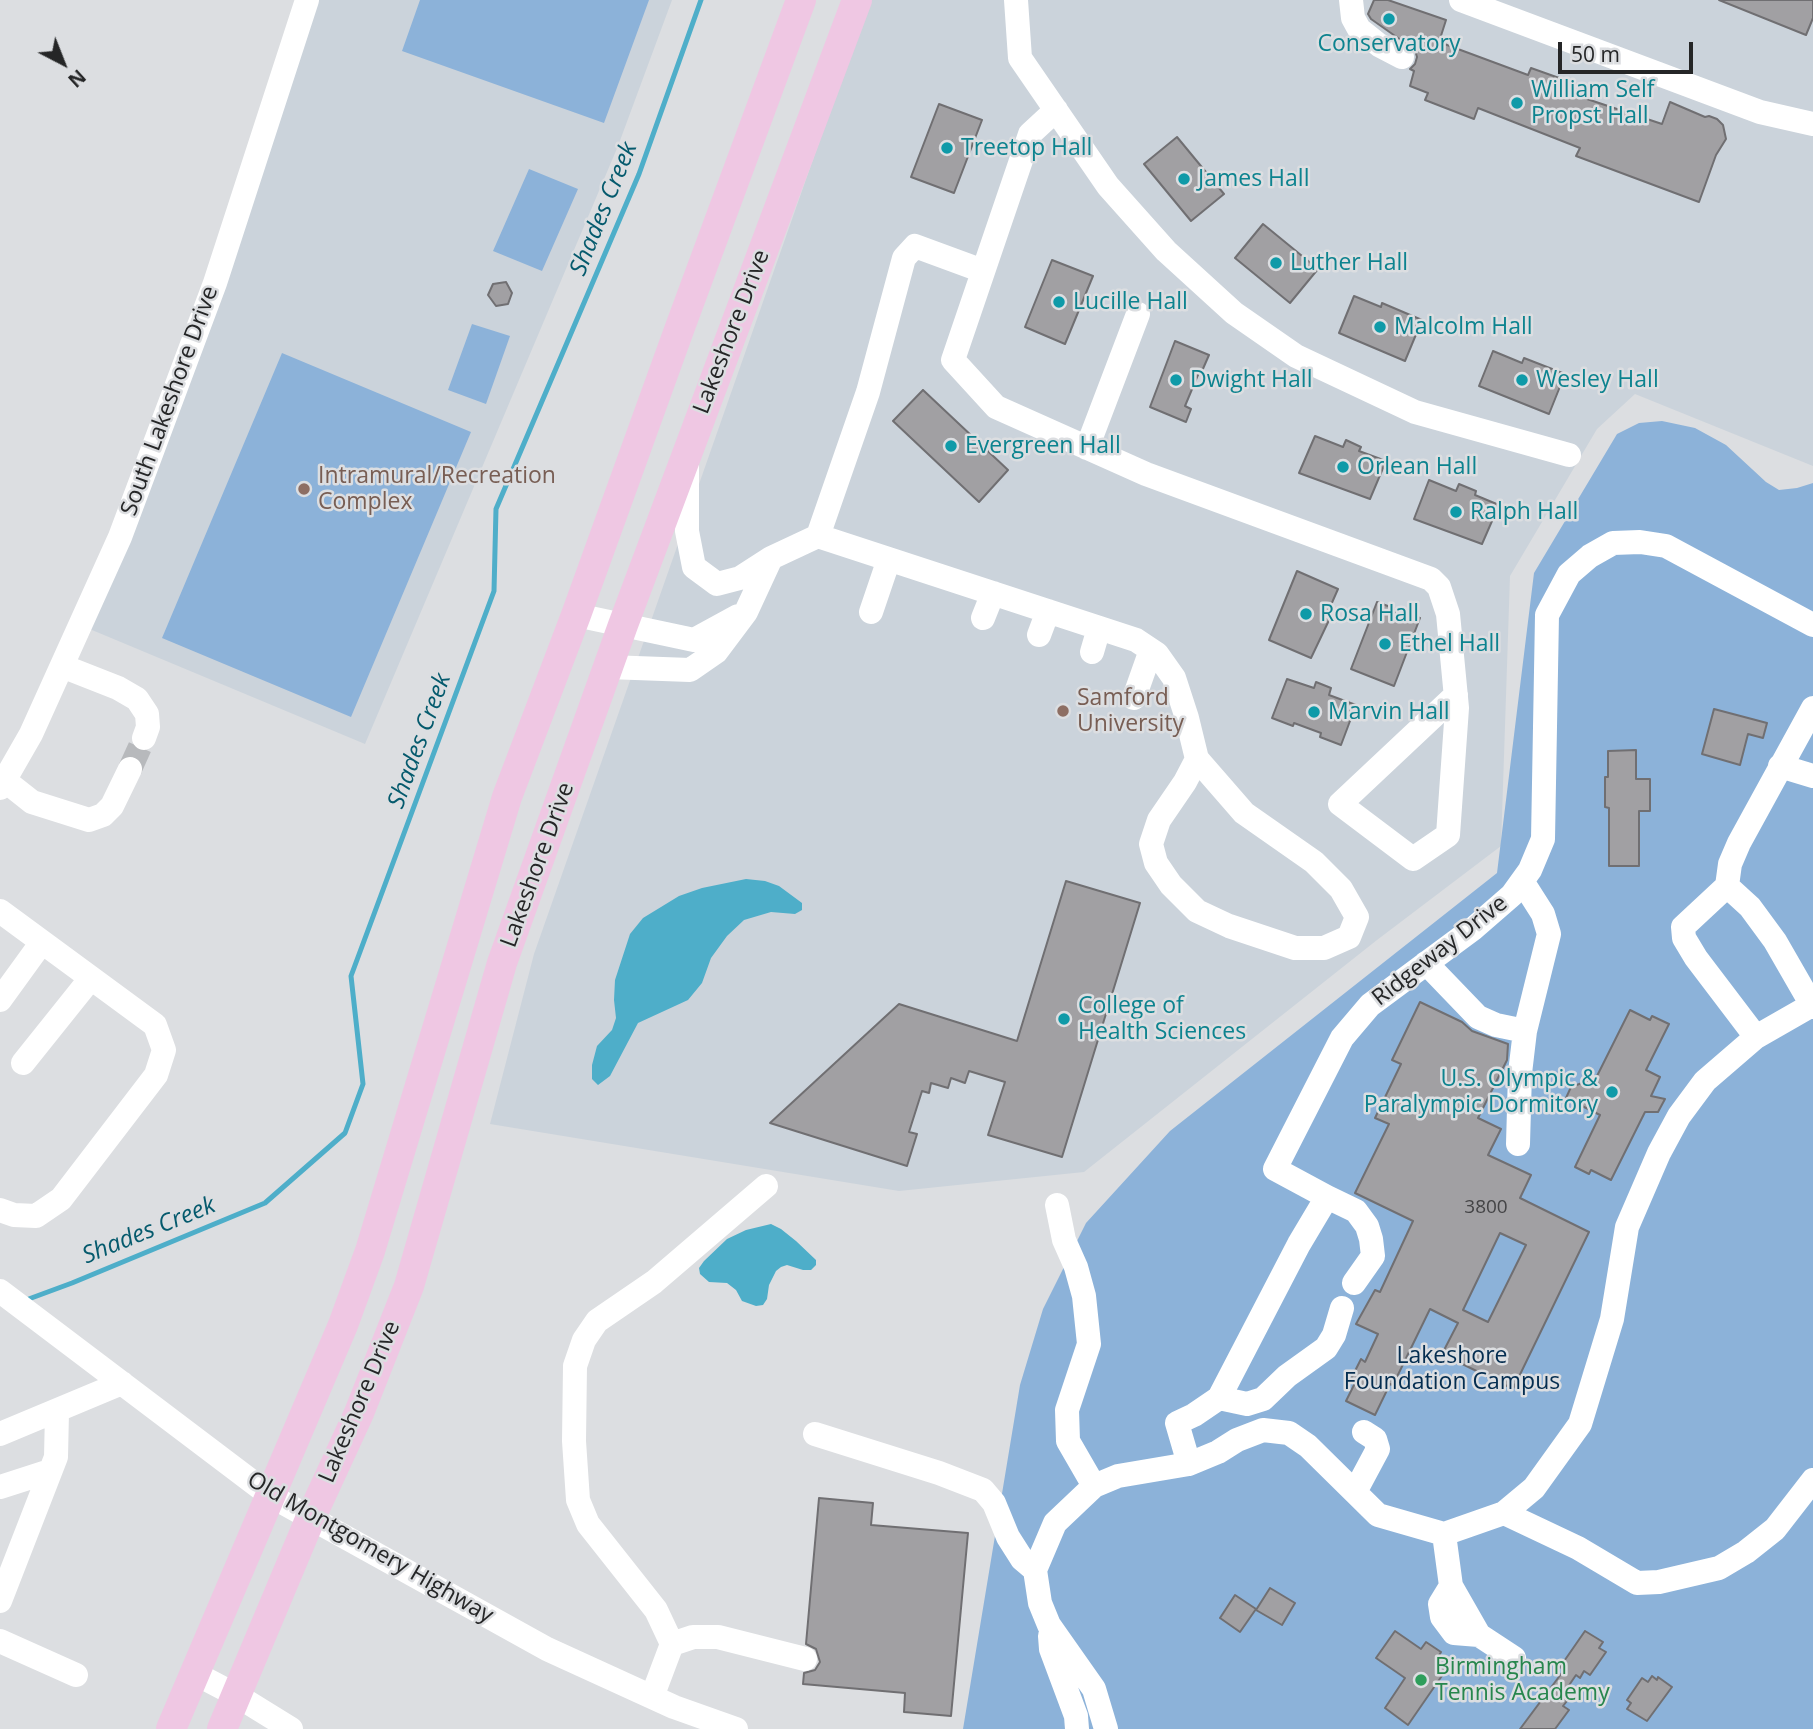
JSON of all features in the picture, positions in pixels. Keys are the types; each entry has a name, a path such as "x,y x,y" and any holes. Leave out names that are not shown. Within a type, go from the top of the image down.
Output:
{"main road":[{"name":"Lakeshore Drive","path":"172,1729 343,1325 370,1251 507,797 801,0"},
{"name":"Lakeshore Drive","path":"222,1729 311,1517 359,1413 409,1286 502,963 623,625 857,0"},
{"path":"461,949 502,963"}],"street":[{"name":"South Lakeshore Drive","path":"2,784 31,734 120,537 215,283 307,0"},
{"path":"1016,0 1020,58 1108,186 1166,251 1234,313 1286,349 1415,412 1569,455"},
{"path":"1351,0 1353,18 1359,29 1379,45 1402,57"},
{"path":"1461,0 1760,112 1813,124"},
{"path":"1056,110 1030,134 953,360 996,407 1146,474 1431,579 1439,587 1448,614 1456,695 1457,708 1448,835 1413,859 1340,804 1456,695"},
{"path":"818,536 868,392 904,258 915,246 983,271"},
{"path":"1087,448 1138,314"},
{"path":"687,453 687,531 694,568 717,584 740,578 772,558 818,536 1136,640 1157,654 1174,678 1197,759 1244,813 1314,862 1341,889 1357,917 1349,937 1324,948 1295,948 1229,926 1197,911 1171,885 1156,863 1151,844 1159,820 1197,759"},
{"name":"Ridgeway Drive","path":"1327,1197 1275,1169 1342,1038 1370,1005 1512,895 1530,870 1543,839 1547,615 1569,574 1590,556 1613,543 1666,545 1813,625"},
{"path":"608,667 690,670 716,652 746,612 772,558"},
{"path":"871,612 889,559"},
{"path":"983,618 993,593"},
{"path":"1039,635 1048,611"},
{"path":"576,615 694,640 746,612"},
{"path":"1092,652 1099,628"},
{"path":"1134,698 1151,650"},
{"path":"61,666 118,688 137,699 147,714 148,727 144,738"},
{"path":"1756,1037 1696,958 1682,934 1686,921 1727,886 1730,864 1813,708"},
{"path":"1780,766 1813,776"},
{"path":"2,784 37,805 89,821 103,815 112,806 130,769"},
{"path":"1518,1144 1520,1073 1525,1031 1549,934 1543,914 1522,881"},
{"path":"1106,1729 1094,1689 1049,1625 1040,1603 1035,1570 1055,1523 1094,1486 1118,1476 1189,1464 1263,1430 1289,1433 1308,1446 1378,1516 1444,1534 1504,1513 1534,1488 1580,1424 1612,1319 1627,1227 1679,1115 1704,1081 1756,1037 1813,1006 1775,941 1750,907 1727,886"},
{"path":"0,911 155,1025 164,1050 156,1075 61,1199 36,1216 14,1215 0,1210"},
{"path":"0,1000 42,942"},
{"path":"1426,963 1478,1017 1496,1025 1525,1031"},
{"path":"23,1063 91,978"},
{"path":"652,1697 672,1644 656,1610 588,1524 578,1500 574,1441 575,1366 584,1340 597,1321 654,1282 766,1186"},
{"path":"1189,1464 1177,1423 1219,1398 1299,1244 1327,1197 1356,1211 1367,1226 1373,1256 1354,1283"},
{"path":"1057,1205 1064,1240 1084,1296 1088,1344 1067,1410 1068,1441 1094,1486"},
{"name":"Old Montgomery Highway","path":"0,1291 271,1496 547,1649 652,1697 736,1729"},
{"path":"1219,1398 1247,1404 1263,1399 1287,1376 1326,1348 1334,1335 1342,1308"},
{"path":"0,1434 122,1383"},
{"path":"0,1601 56,1457 57,1412"},
{"path":"1355,1492 1378,1448 1374,1439 1364,1432"},
{"path":"815,1434 939,1473 983,1490 994,1503 1008,1536 1023,1559 1035,1570"},
{"path":"0,1488 50,1471"},
{"path":"1504,1513 1578,1548 1637,1583 1659,1582 1719,1568 1746,1552 1775,1529 1813,1480"},
{"path":"1444,1534 1451,1586 1440,1604 1442,1617 1454,1633 1479,1635 1514,1658"},
{"path":"1049,1625 1051,1648 1076,1717 1077,1729"},
{"path":"672,1644 693,1637 718,1637 805,1659"},
{"path":"0,1641 76,1675"},
{"path":"196,1674 291,1729"}],"shaded area":[{"name":"Intramural/Recreation Complex","path":"306,0 672,0 618,146 365,744 80,625"},
{"name":"Samford University","path":"869,0 1813,0 1813,466 1635,394 1597,429 1510,576 1501,846 1377,940 1084,1172 899,1191 490,1124 534,954"},
{"path":"746,879 779,886 802,903 802,910 795,914 771,912 744,920 727,936 711,958 702,983 688,1000 638,1023 610,1076 598,1085 592,1079 592,1065 597,1046 612,1030 616,1018 615,980 630,934 643,918 679,896"},
{"path":"771,1224 796,1241 816,1260 816,1265 811,1270 787,1265 781,1267 769,1285 767,1299 763,1305 756,1306 742,1301 736,1290 727,1283 709,1282 700,1274 699,1268 704,1261 727,1239 746,1230"}],"green space":[{"path":"420,0 649,0 604,123 402,51"},
{"path":"529,169 578,189 542,271 493,251"},
{"path":"472,324 510,336 486,404 448,390"},
{"path":"282,353 471,432 351,717 162,638"},
{"name":"Lakeshore Foundation Campus","path":"1662,421 1695,428 1726,445 1766,482 1779,490 1813,483 1813,1729 963,1729 1020,1385 1043,1309 1086,1223 1170,1131 1497,873 1534,573 1617,434 1639,423"}],"building":[{"name":"William Self Propst Hall","path":"1374,0 1388,0 1446,20 1439,42 1528,75 1531,68 1576,84 1572,94 1662,124 1670,102 1705,117 1717,119 1723,125 1726,139 1716,155 1699,202 1576,156 1580,148 1478,108 1474,119 1425,100 1428,93 1410,86 1414,71 1410,69 1417,57 1415,50 1371,19 1368,14"},
{"path":"1719,0 1813,0 1813,18 1806,35"},
{"name":"Treetop Hall","path":"939,104 982,120 954,193 911,177"},
{"name":"James Hall","path":"1177,137 1224,194 1191,221 1144,164"},
{"name":"Luther Hall","path":"1263,224 1318,269 1290,303 1235,258"},
{"name":"Lucille Hall","path":"1052,260 1093,276 1065,344 1025,327"},
{"path":"506,282 512,293 508,304 496,306 488,295 493,284"},
{"name":"Malcolm Hall","path":"1354,296 1381,307 1382,303 1422,320 1405,361 1339,333"},
{"name":"Dwight Hall","path":"1175,341 1209,355 1185,406 1191,409 1186,422 1150,407"},
{"name":"Wesley Hall","path":"1493,351 1522,363 1524,358 1565,374 1549,414 1479,386"},
{"name":"Evergreen Hall","path":"923,390 1008,470 979,502 893,421"},
{"name":"Orlean Hall","path":"1315,436 1343,447 1346,440 1361,447 1359,451 1386,461 1370,499 1299,473"},
{"name":"Ralph Hall","path":"1429,480 1456,491 1459,484 1476,491 1475,495 1499,505 1482,544 1414,519"},
{"name":"Rosa Hall","path":"1297,571 1338,589 1327,614 1331,616 1311,658 1269,640"},
{"name":"Ethel Hall","path":"1377,602 1420,618 1394,686 1351,669"},
{"name":"Marvin Hall","path":"1287,679 1314,688 1316,682 1331,688 1329,695 1356,705 1341,745 1320,737 1321,733 1272,718"},
{"path":"1714,709 1767,723 1763,738 1748,734 1740,765 1702,754"},
{"path":"1636,750 1636,779 1650,779 1650,811 1639,811 1639,866 1609,866 1609,808 1605,807 1608,751"},
{"path":"1066,881 1140,903 1062,1157 988,1135 1005,1082 969,1071 965,1083 951,1078 948,1088 931,1083 929,1093 922,1091 909,1132 917,1134 907,1166 770,1123 899,1004 1017,1041"},
{"path":"1420,1002 1462,1022 1472,1031 1508,1044 1507,1060 1478,1118 1501,1129 1488,1155 1531,1175 1520,1198 1589,1232 1513,1389 1442,1354 1458,1323 1430,1309 1393,1385 1390,1384 1375,1415 1346,1401 1355,1383 1351,1379 1361,1359 1365,1362 1378,1334 1356,1324 1375,1290 1380,1292 1413,1221 1355,1193 1389,1124 1375,1118 1401,1064 1392,1060","holes":["1500,1233 1526,1245 1488,1322 1463,1310"]},
{"name":"U.S. Olympic & Paralympic Dormitory","path":"1630,1010 1650,1020 1652,1016 1669,1024 1646,1070 1660,1077 1651,1096 1665,1099 1658,1112 1645,1112 1611,1180 1591,1170 1589,1174 1575,1167 1600,1115 1566,1098 1571,1087 1596,1078"},
{"path":"819,1498 873,1503 871,1525 968,1533 951,1716 904,1712 905,1693 803,1684 804,1673 815,1670 820,1662 816,1649 806,1644"},
{"path":"1270,1588 1295,1603 1282,1625 1256,1610"},
{"path":"1235,1595 1256,1609 1240,1632 1220,1618"},
{"path":"1395,1631 1421,1649 1426,1642 1441,1652 1437,1659 1448,1667 1408,1725 1385,1708 1405,1678 1376,1658"},
{"path":"1585,1631 1603,1642 1599,1648 1606,1652 1590,1675 1584,1671 1580,1678 1576,1675 1561,1697 1567,1701 1563,1706 1569,1710 1555,1729 1520,1729 1564,1670 1560,1667"},
{"path":"1652,1676 1672,1687 1647,1721 1627,1709 1631,1703 1627,1700 1642,1678 1648,1682"}],"waterway":[{"name":"Shades Creek","path":"26,1300 265,1203 345,1133 363,1084 351,976 494,591 496,509 639,174 701,0"}],"tunnel":[{"path":"130,769 144,738"}],"place":[{"name":"Conservatory","path":"1389,19"},
{"name":"William Self Propst Hall","path":"1517,103"},
{"name":"Treetop Hall","path":"947,148"},
{"name":"James Hall","path":"1184,179"},
{"name":"Luther Hall","path":"1276,263"},
{"name":"Lucille Hall","path":"1059,302"},
{"name":"Malcolm Hall","path":"1380,327"},
{"name":"Dwight Hall","path":"1176,380"},
{"name":"Wesley Hall","path":"1522,380"},
{"name":"Evergreen Hall","path":"951,446"},
{"name":"Orlean Hall","path":"1343,467"},
{"name":"Intramural/Recreation Complex","path":"304,489"},
{"name":"Ralph Hall","path":"1456,512"},
{"name":"Rosa Hall","path":"1306,614"},
{"name":"Ethel Hall","path":"1385,644"},
{"name":"Samford University","path":"1063,711"},
{"name":"Marvin Hall","path":"1314,712"},
{"name":"College of Health Sciences","path":"1064,1019"},
{"name":"U.S. Olympic & Paralympic Dormitory","path":"1612,1092"},
{"name":"Birmingham Tennis Academy","path":"1421,1680"}]}
